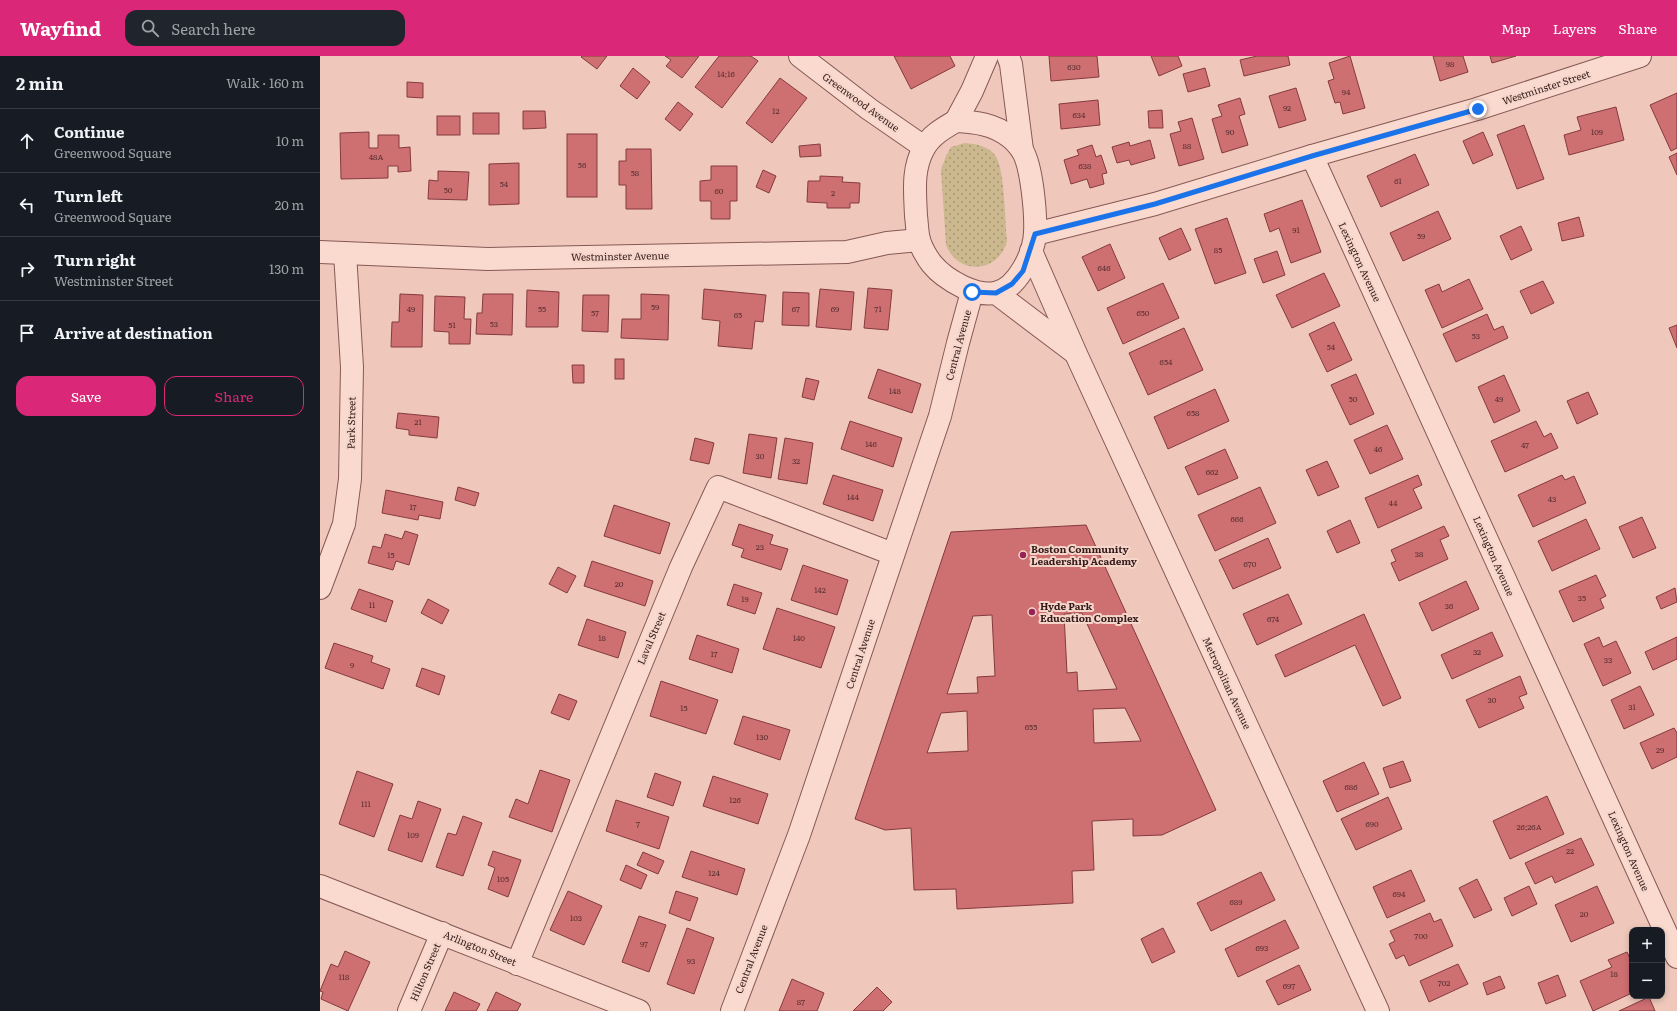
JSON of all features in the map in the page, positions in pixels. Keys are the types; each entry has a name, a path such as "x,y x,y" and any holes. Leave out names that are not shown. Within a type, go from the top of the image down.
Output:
{"street":[{"name":"Greenwood Avenue","path":"800,56 868,110 924,147"},
{"path":"956,121 972,91 987,56"},
{"path":"1008,56 1011,64 1022,150 1028,166 1032,189 1033,242 1023,271 1012,284 996,293 972,292 943,275 931,264 919,240 914,184 918,161 924,147 930,139 939,130 956,121 978,122 996,128 1010,137 1022,150"},
{"name":"Westminster Street","path":"1033,242 1312,156 1478,109 1640,56"},
{"name":"Lexington Avenue","path":"1312,156 1677,957"},
{"name":"Westminster Avenue","path":"320,252 488,259 847,252 887,243 919,240"},
{"name":"Metropolitan Avenue","path":"1033,242 1076,354 1378,1011"},
{"name":"Park Street","path":"320,588 344,524 350,479 352,367 345,253"},
{"name":"Central Avenue","path":"732,1011 799,835 892,554 940,416 972,292"},
{"name":"Metropolitan Avenue","path":"996,293 1076,354"},
{"name":"Laval Street","path":"517,964 678,574 718,487 892,554"},
{"name":"Arlington Street","path":"320,886 640,1011"},
{"name":"Hilton Street","path":"408,1011 442,933"}],"shaded area":[{"path":"965,143 982,146 989,149 995,155 1001,171 1003,183 1007,241 1003,252 996,259 987,265 978,267 968,266 959,262 952,255 946,245 941,170 951,147"}],"building":[{"path":"607,56 597,69 581,57"},
{"path":"665,56 699,56 682,78 666,66 671,60"},
{"path":"719,56 751,56 758,61 722,108 695,87"},
{"path":"894,56 950,56 955,66 911,89"},
{"path":"1049,56 1097,56 1099,77 1051,81"},
{"path":"1151,56 1178,56 1182,66 1159,76"},
{"path":"1257,56 1288,56 1290,65 1244,76 1240,60"},
{"path":"1350,56 1365,108 1343,114 1340,102 1335,103 1328,81 1334,79 1329,63"},
{"path":"1433,56 1463,56 1468,72 1440,81"},
{"path":"1490,56 1516,56 1492,63"},
{"path":"633,68 650,82 637,99 620,86"},
{"path":"1205,68 1210,86 1188,92 1183,74"},
{"path":"780,78 807,98 772,143 746,123"},
{"path":"407,82 423,83 423,98 407,97"},
{"path":"1296,88 1306,120 1279,128 1269,96"},
{"path":"1677,93 1677,148 1671,151 1650,105"},
{"path":"1240,98 1245,114 1239,116 1248,145 1222,153 1212,119 1222,116 1218,105"},
{"path":"1098,100 1100,125 1061,129 1059,104"},
{"path":"678,102 693,114 680,131 665,119"},
{"path":"1616,107 1624,140 1569,155 1564,135 1581,130 1577,117"},
{"path":"1162,110 1163,128 1149,128 1148,111"},
{"path":"523,111 545,111 546,128 523,129"},
{"path":"473,113 499,113 499,134 473,134"},
{"path":"437,116 460,116 460,135 437,135"},
{"path":"1192,118 1204,159 1179,166 1170,134 1181,131 1178,122"},
{"path":"1524,125 1544,179 1517,189 1497,135"},
{"path":"369,132 369,148 378,148 378,135 399,135 399,148 410,147 411,171 398,172 398,166 388,166 388,178 341,179 340,133"},
{"path":"1483,132 1493,155 1473,164 1463,141"},
{"path":"567,134 597,134 597,197 567,197"},
{"path":"1150,140 1155,158 1131,165 1129,160 1117,163 1112,147 1129,142 1130,146"},
{"path":"820,144 821,156 800,157 799,146"},
{"path":"1092,145 1096,157 1101,155 1107,173 1102,174 1104,184 1090,188 1087,179 1071,184 1064,160 1079,155 1077,150"},
{"path":"626,149 651,149 652,209 626,209 626,185 619,185 619,161 626,161"},
{"path":"1677,153 1677,175 1669,157"},
{"path":"1415,154 1429,185 1381,207 1367,176"},
{"path":"519,163 519,204 489,205 489,164"},
{"path":"711,166 737,166 737,201 730,201 730,219 711,219 711,201 700,201 700,181 711,180"},
{"path":"763,170 776,176 769,193 756,187"},
{"path":"438,171 469,172 467,200 428,199 429,180 438,181"},
{"path":"820,176 843,177 842,182 860,183 859,203 850,203 850,208 827,208 827,203 807,202 808,181 820,181"},
{"path":"1302,200 1321,252 1291,263 1279,228 1270,232 1264,214"},
{"path":"1438,211 1451,239 1403,261 1390,233"},
{"path":"1579,217 1584,236 1562,241 1558,223"},
{"path":"1227,218 1246,273 1215,284 1195,229"},
{"path":"1521,226 1532,250 1511,260 1500,236"},
{"path":"1181,228 1191,250 1169,260 1159,238"},
{"path":"1110,244 1125,278 1098,291 1082,257"},
{"path":"1277,251 1285,275 1263,283 1254,259"},
{"path":"1324,273 1340,306 1292,328 1276,295"},
{"path":"1469,279 1483,309 1442,328 1425,290 1439,284 1442,292"},
{"path":"1543,281 1554,303 1531,314 1520,291"},
{"path":"1163,283 1179,318 1123,344 1107,308"},
{"path":"868,288 892,290 888,330 864,328"},
{"path":"704,289 766,295 763,322 755,321 752,349 718,346 720,321 702,319"},
{"path":"820,289 854,292 851,330 816,327"},
{"path":"527,290 559,292 558,327 526,327"},
{"path":"783,292 809,293 809,326 782,325"},
{"path":"400,294 423,295 422,347 391,347 392,322 399,322"},
{"path":"483,294 513,294 512,335 476,334 477,313 482,313"},
{"path":"641,294 669,295 668,340 621,338 622,319 641,319"},
{"path":"583,295 609,295 608,332 582,331"},
{"path":"435,296 465,297 464,319 471,319 470,344 449,344 449,332 434,331"},
{"path":"1487,314 1494,330 1503,326 1508,338 1456,362 1443,334"},
{"path":"1334,322 1352,360 1327,372 1309,334"},
{"path":"1677,325 1677,348 1669,328"},
{"path":"1184,328 1203,370 1148,395 1129,353"},
{"path":"615,359 624,359 624,379 615,379"},
{"path":"572,365 584,365 584,383 573,383"},
{"path":"878,369 921,384 912,413 868,398"},
{"path":"1356,374 1374,414 1350,425 1331,385"},
{"path":"1504,375 1520,411 1494,423 1478,387"},
{"path":"806,378 819,381 814,400 802,397"},
{"path":"1215,389 1229,421 1168,449 1154,417"},
{"path":"1588,392 1598,414 1577,424 1567,401"},
{"path":"398,413 439,417 437,438 409,435 409,430 396,428"},
{"path":"850,421 902,438 893,467 841,449"},
{"path":"1536,421 1544,437 1551,433 1558,448 1505,472 1491,441"},
{"path":"1387,425 1403,459 1370,474 1354,440"},
{"path":"749,434 777,438 771,478 743,473"},
{"path":"695,438 714,443 709,464 690,460"},
{"path":"785,438 813,443 807,484 778,479"},
{"path":"1225,449 1238,478 1198,495 1185,467"},
{"path":"1327,461 1339,487 1318,496 1306,470"},
{"path":"833,475 883,490 873,521 823,504"},
{"path":"1418,475 1422,485 1413,489 1422,508 1378,528 1365,498"},
{"path":"1562,475 1565,480 1574,476 1586,503 1533,527 1518,495"},
{"path":"458,487 479,493 475,506 455,500"},
{"path":"1260,487 1276,523 1215,551 1198,515"},
{"path":"386,490 443,502 440,519 419,515 418,520 382,513"},
{"path":"614,505 670,523 660,554 604,536"},
{"path":"1642,517 1656,548 1633,558 1619,527"},
{"path":"1586,519 1600,549 1552,571 1538,541"},
{"path":"1350,520 1360,543 1337,553 1327,531"},
{"path":"739,524 773,535 770,544 788,549 781,570 741,557 744,549 732,545"},
{"path":"1086,525 1216,810 1162,835 1133,836 1133,819 1092,821 1094,870 1072,871 1073,903 957,909 956,889 914,890 911,828 885,830 855,819 951,532","holes":["1082,613 1117,689 1078,691 1077,672 1067,673 1064,614","992,615 995,676 977,677 978,693 947,694 973,616","1125,708 1141,741 1094,743 1093,709","967,711 968,751 927,753 941,713"]},
{"path":"1444,526 1449,536 1440,540 1448,559 1399,581 1391,563 1396,561 1391,550"},
{"path":"405,531 418,535 409,565 396,561 393,570 368,563 373,546 381,548 385,534 402,539"},
{"path":"1268,538 1281,568 1233,589 1219,560"},
{"path":"592,561 653,581 645,606 584,586"},
{"path":"803,565 848,580 837,615 791,600"},
{"path":"558,567 576,576 567,593 549,584"},
{"path":"1596,575 1606,596 1600,599 1604,608 1573,622 1559,591"},
{"path":"1466,581 1479,609 1432,631 1419,603"},
{"path":"734,584 762,593 755,614 727,605"},
{"path":"1675,588 1677,602 1661,609 1656,597"},
{"path":"359,589 393,601 386,622 351,609"},
{"path":"1288,594 1302,624 1257,645 1243,614"},
{"path":"428,599 449,610 442,624 421,613"},
{"path":"777,608 835,627 821,668 763,649"},
{"path":"1364,614 1401,698 1383,706 1355,645 1285,677 1275,655"},
{"path":"587,619 626,632 618,658 578,645"},
{"path":"1492,632 1503,656 1452,679 1441,655"},
{"path":"697,635 739,649 732,673 689,659"},
{"path":"1599,637 1603,647 1616,641 1631,673 1603,686 1584,644"},
{"path":"1677,637 1677,659 1653,670 1645,652"},
{"path":"334,643 373,656 371,662 390,669 383,689 325,668"},
{"path":"422,668 445,676 439,695 416,686"},
{"path":"1520,676 1527,694 1519,697 1524,708 1479,728 1466,700"},
{"path":"661,681 718,700 706,734 650,716"},
{"path":"1640,686 1654,715 1624,729 1611,700"},
{"path":"559,694 577,701 569,720 551,713"},
{"path":"743,716 790,730 780,760 734,744"},
{"path":"1674,728 1677,733 1677,757 1652,769 1640,743"},
{"path":"1403,761 1411,781 1390,788 1383,768"},
{"path":"1364,762 1379,794 1337,812 1323,781"},
{"path":"540,770 570,780 552,832 509,817 516,799 528,804"},
{"path":"357,771 393,784 374,837 339,824"},
{"path":"655,773 681,782 673,806 647,797"},
{"path":"713,776 768,794 758,824 703,806"},
{"path":"1547,796 1564,834 1510,859 1493,821"},
{"path":"1388,797 1402,829 1356,850 1341,819"},
{"path":"616,800 669,817 659,849 606,831"},
{"path":"418,801 441,809 422,862 388,850 400,815 412,819"},
{"path":"463,816 482,823 463,876 436,867 448,833 456,835"},
{"path":"1581,838 1594,865 1555,883 1552,876 1535,884 1525,863"},
{"path":"493,851 521,860 508,897 488,889 495,868 488,865"},
{"path":"691,851 745,869 737,895 682,877"},
{"path":"643,852 664,861 658,874 637,865"},
{"path":"626,865 647,875 641,889 620,880"},
{"path":"1411,870 1425,901 1387,918 1373,887"},
{"path":"1261,872 1275,900 1211,931 1197,903"},
{"path":"1477,879 1492,910 1474,918 1459,888"},
{"path":"1529,886 1537,904 1512,916 1504,898"},
{"path":"1597,886 1614,923 1571,942 1555,905"},
{"path":"568,891 602,906 584,945 550,930"},
{"path":"676,891 698,898 690,921 669,913"},
{"path":"1430,913 1434,922 1441,919 1453,946 1409,966 1404,955 1396,959 1389,944 1395,941 1390,931"},
{"path":"639,916 666,925 649,972 622,962"},
{"path":"1285,920 1299,948 1238,977 1225,949"},
{"path":"687,928 714,938 694,994 667,984"},
{"path":"1163,928 1175,952 1152,963 1141,939"},
{"path":"345,951 370,962 348,1011 321,999 323,992 320,991 331,964 338,967"},
{"path":"1627,952 1629,956 1629,994 1593,1011 1580,981 1612,967 1608,960"},
{"path":"1458,964 1468,984 1429,1002 1420,981"},
{"path":"1299,965 1311,990 1278,1005 1266,981"},
{"path":"1558,975 1566,996 1546,1004 1538,983"},
{"path":"1500,976 1505,988 1487,995 1483,983"},
{"path":"792,979 824,993 817,1011 779,1011"},
{"path":"877,987 892,1002 883,1011 853,1011"},
{"path":"454,992 480,1004 476,1011 445,1011"},
{"path":"496,992 521,1004 517,1011 487,1011"},
{"path":"1645,999 1650,999 1655,1011 1619,1011"}],"place":[{"name":"Boston Community Leadership Academy","path":"1023,555"},
{"name":"Hyde Park Education Complex","path":"1032,612"}],"route":[{"path":"972,292 996,293 1012,284 1023,271 1035,234 1155,204 1312,156 1478,109"}]}
